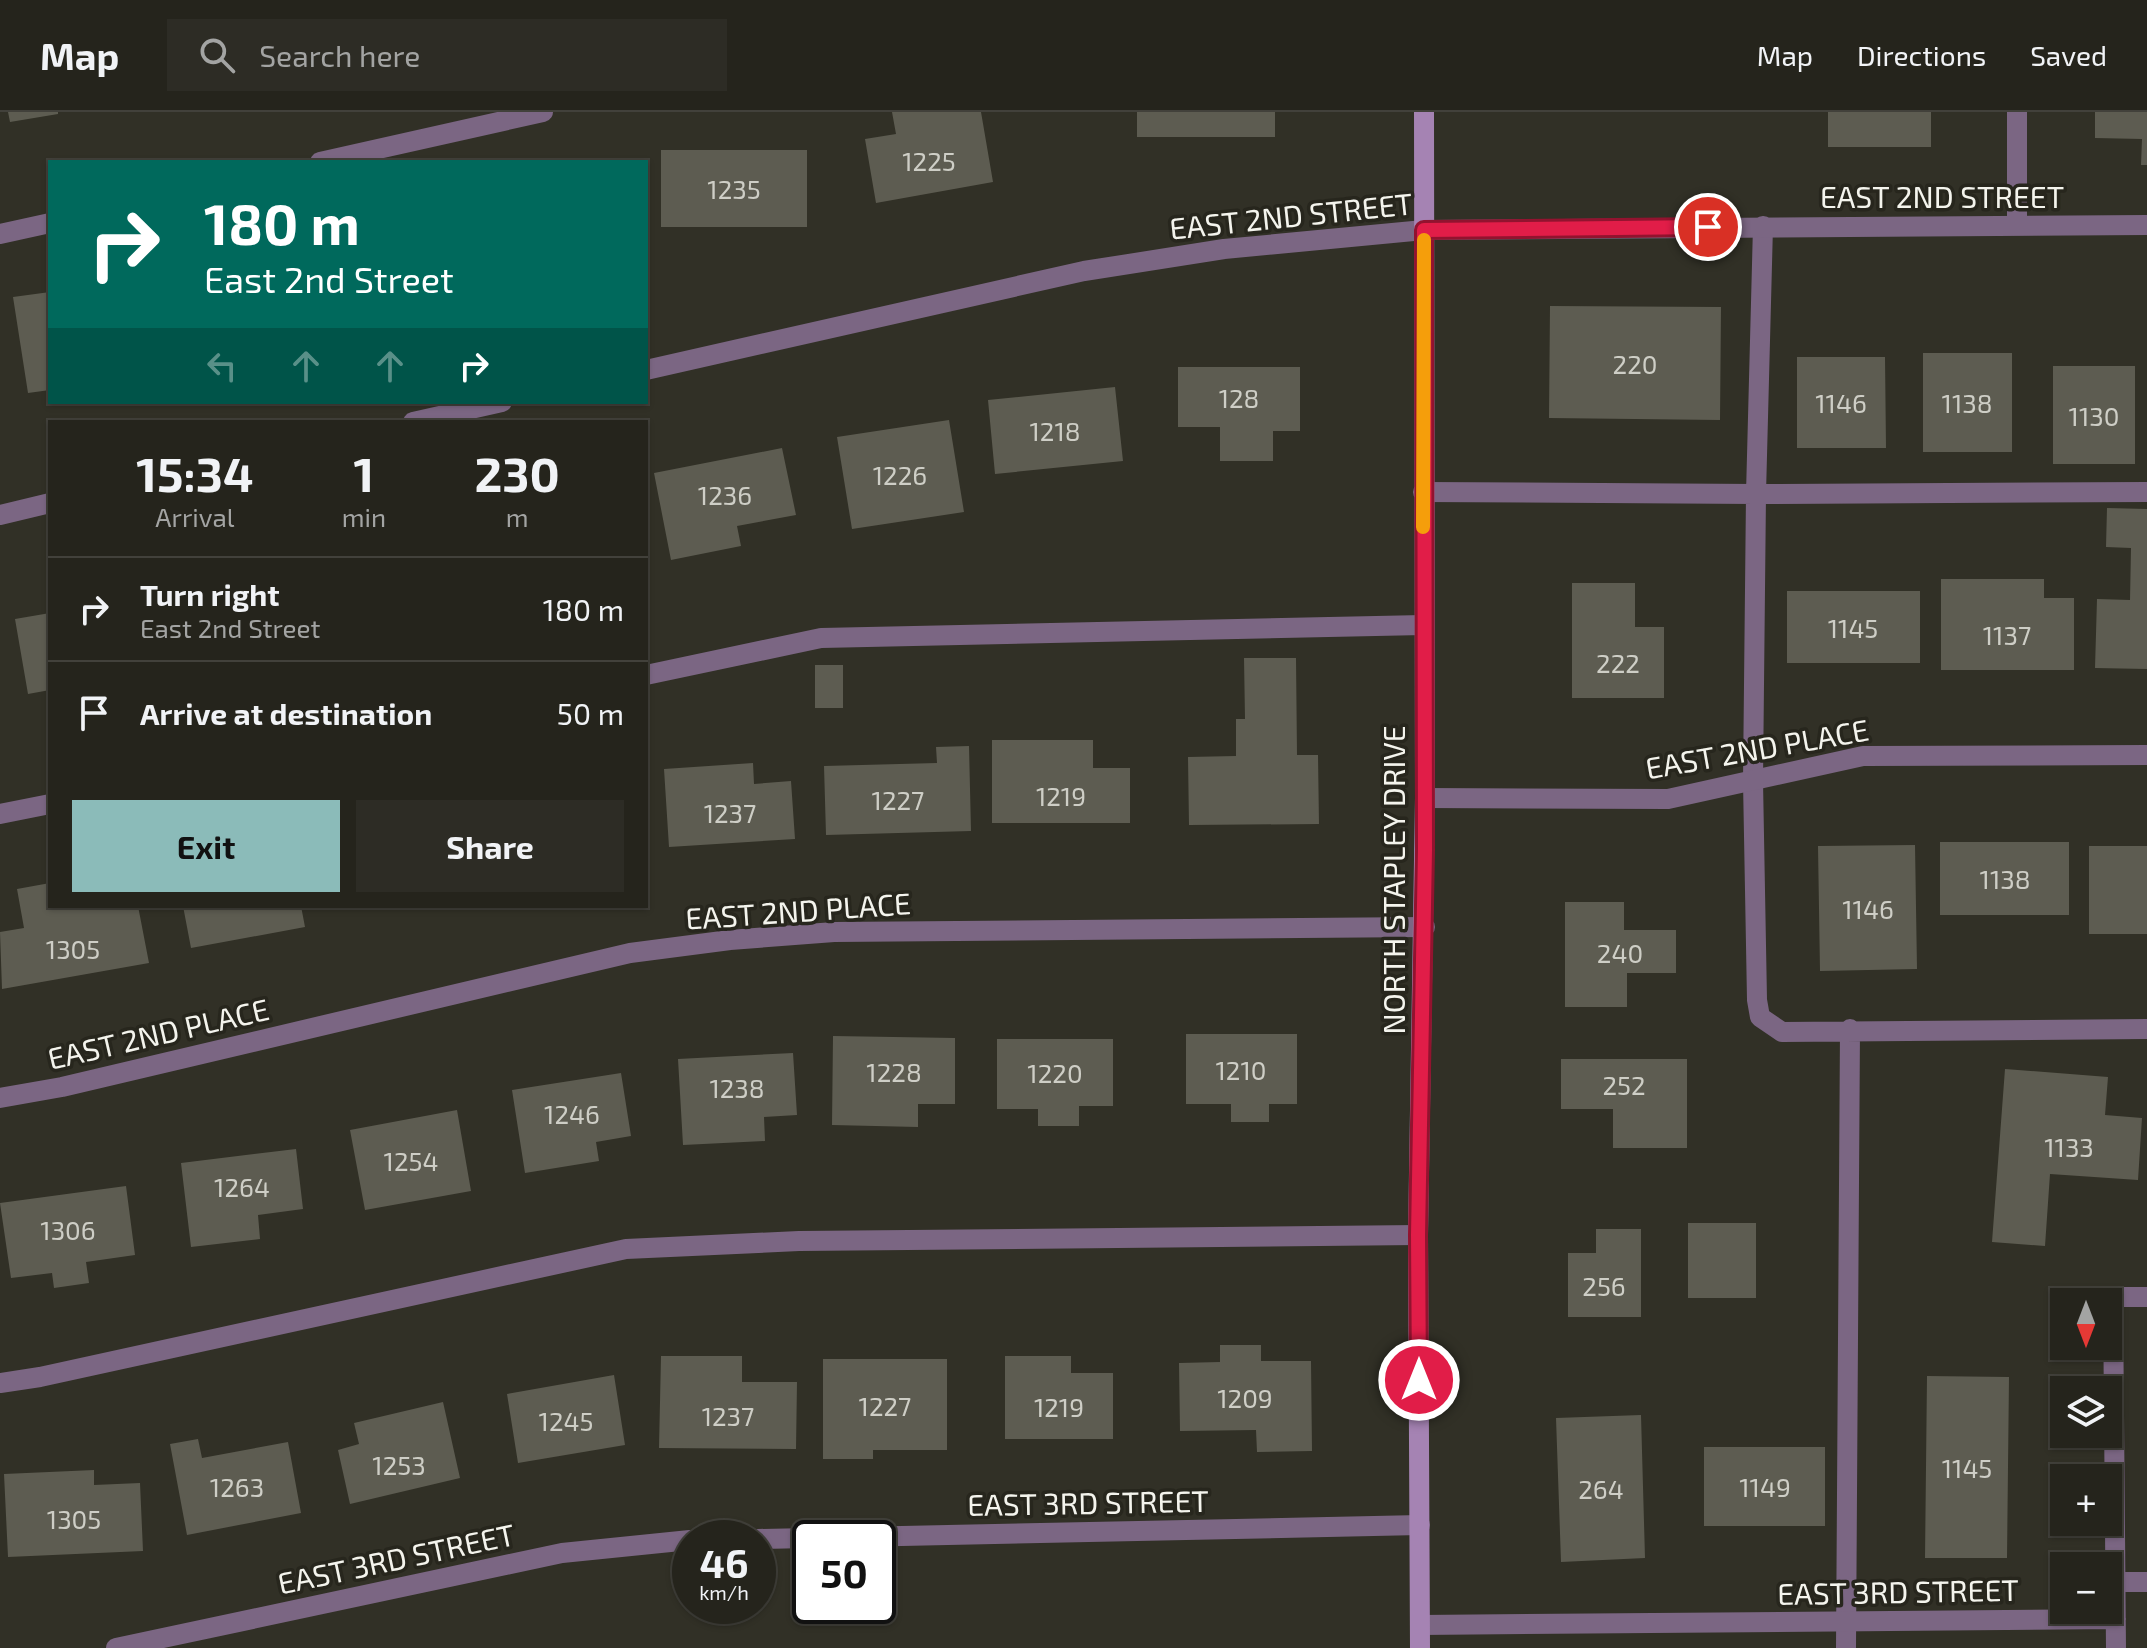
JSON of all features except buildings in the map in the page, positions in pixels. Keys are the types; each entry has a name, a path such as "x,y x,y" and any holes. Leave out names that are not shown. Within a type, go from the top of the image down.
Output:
{"main road":[{"name":"NORTH STAPLEY DRIVE","path":"1420,1648 1418,1235 1425,927 1424,112"}],"street":[{"path":"329,160 543,112"},
{"path":"2017,112 2017,226"},
{"path":"0,234 48,223"},
{"name":"EAST 2ND STREET","path":"648,370 1084,271 1224,249 1424,230 2147,225"},
{"path":"1763,226 1753,781 1757,1000 1760,1017 1782,1032 1850,1029 2147,1029"},
{"path":"422,420 493,404"},
{"path":"1423,492 2147,492"},
{"path":"0,515 48,503"},
{"path":"648,675 821,638 1423,625"},
{"name":"EAST 2ND PLACE","path":"1425,798 1668,799 1863,756 2147,755"},
{"path":"0,814 48,804"},
{"name":"EAST 2ND PLACE","path":"0,1098 62,1087 630,953 730,940 834,932 1425,927"},
{"path":"1846,1648 1850,1029"},
{"path":"0,1383 626,1249 799,1241 1418,1235"},
{"path":"2116,1552 2113,1297 2147,1297"},
{"name":"EAST 3RD STREET","path":"776,1539 1420,1525"},
{"name":"EAST 3RD STREET","path":"116,1648 562,1553 672,1542"},
{"path":"2122,1582 2147,1582"},
{"name":"EAST 3RD STREET","path":"1420,1625 2050,1620"},
{"path":"2116,1624 2116,1648"}],"slow traffic":[{"path":"1423,527 1424,240"}],"route":[{"path":"1419,1380 1418,1235 1425,927 1424,230 1708,227"}]}
